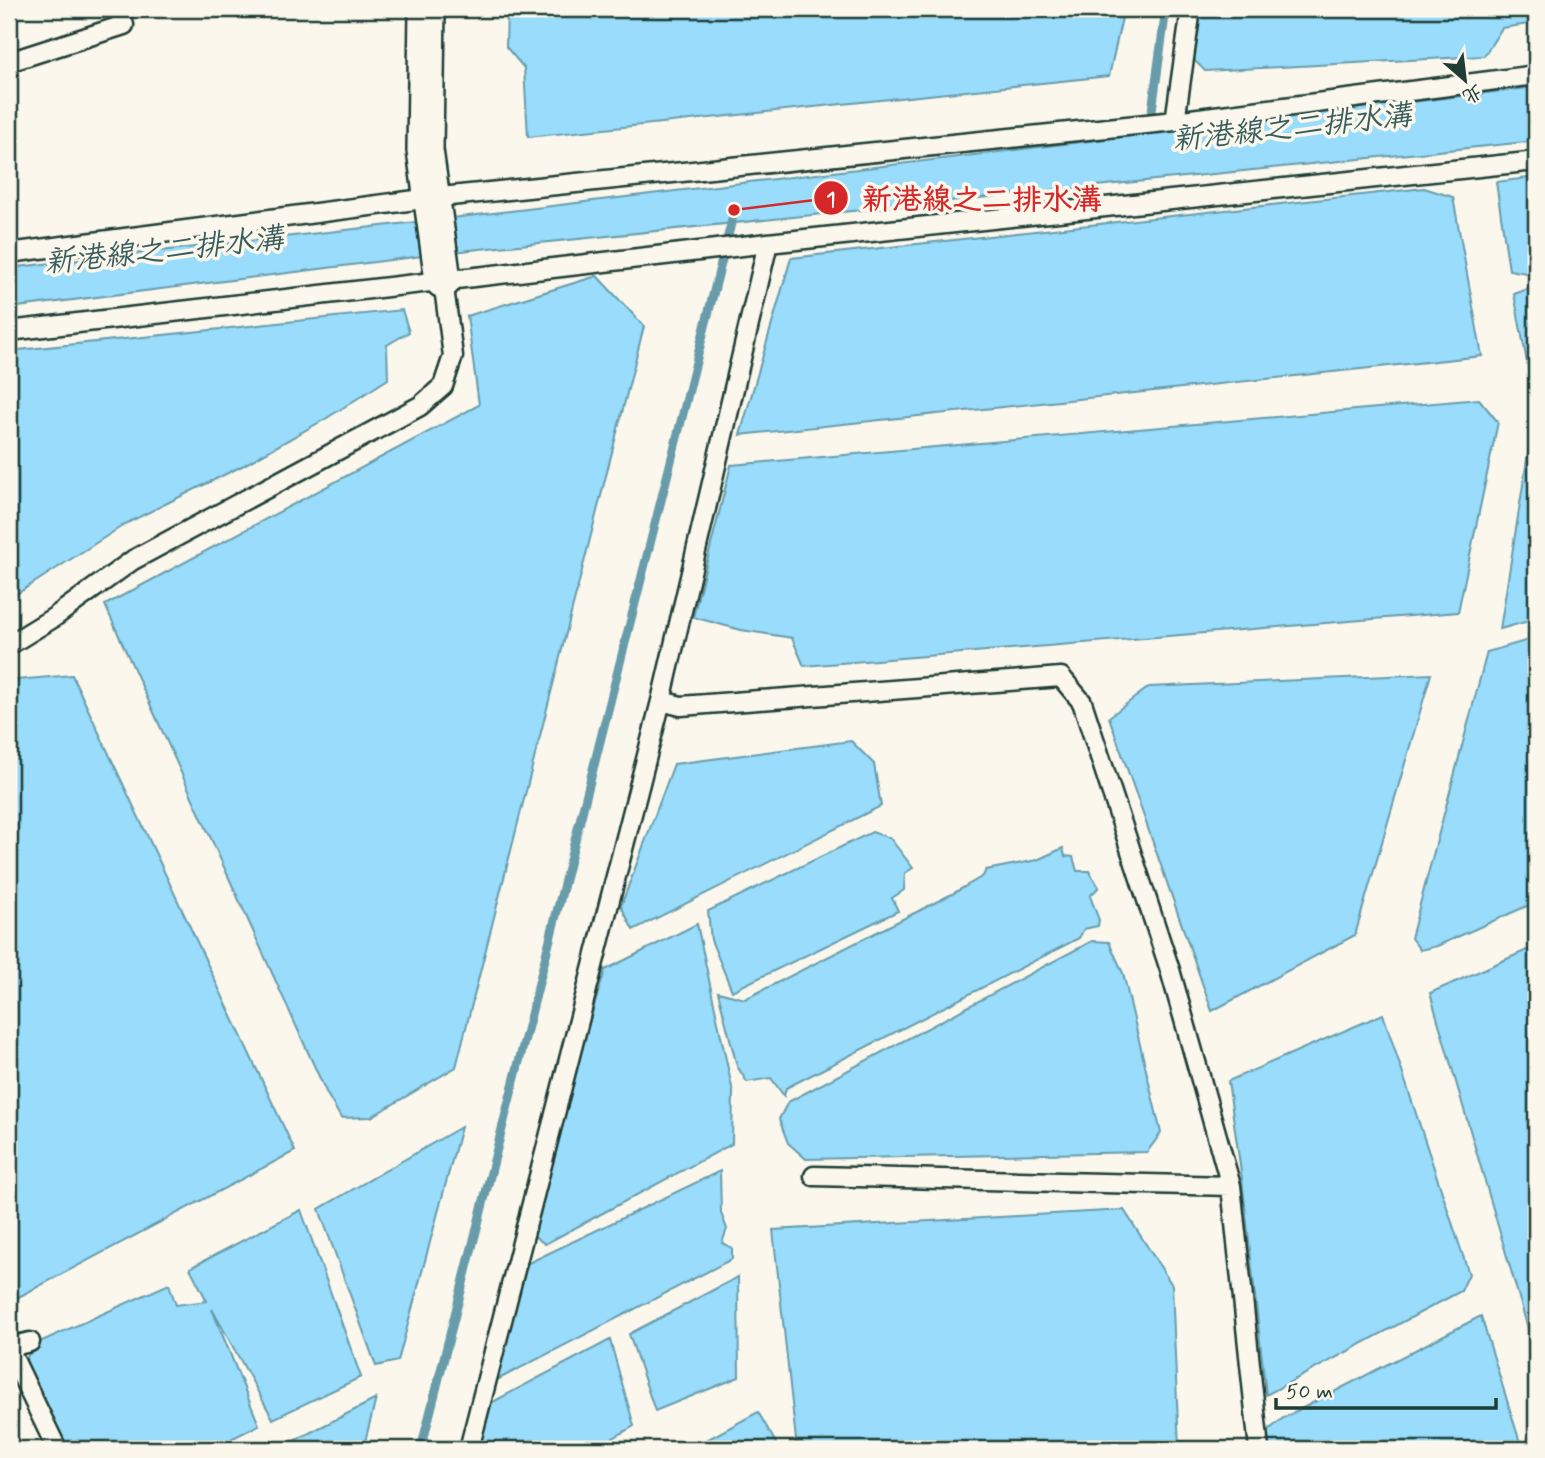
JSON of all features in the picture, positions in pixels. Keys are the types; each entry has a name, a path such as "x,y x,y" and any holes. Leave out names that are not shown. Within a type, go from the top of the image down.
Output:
{"street":[{"path":"427,9 425,150 443,280"}],"lane":[{"path":"9,62 124,25 118,9"},
{"path":"1175,121 1191,9"},
{"path":"9,253 431,198 1175,121 1536,75"},
{"path":"9,331 768,243 1536,161"},
{"path":"469,1449 661,701 768,243"},
{"path":"9,645 53,618 133,560 420,406 443,386 453,356 443,280"},
{"path":"661,701 681,706 1061,677 1083,702 1170,970 1231,1186 1259,1449"},
{"path":"814,1176 1231,1186"},
{"path":"30,1342 9,1348 57,1449"}],"water":[{"path":"507,9 1124,9 1109,76 528,137 524,68 506,47"},
{"path":"1194,9 1536,9 1536,23 1502,28 1484,56 1205,71 1186,52"},
{"path":"1536,87 1536,141 470,250 9,308 9,268 452,218"},
{"path":"1536,177 1536,269 1526,273 1509,270 1496,182"},
{"path":"1424,188 1453,197 1482,356 740,435 791,258"},
{"path":"597,276 644,326 456,1067 371,1117 341,1118 327,1094 105,605 479,405 467,316"},
{"path":"1536,286 1536,393 1533,394 1514,294"},
{"path":"402,310 409,332 387,345 388,379 327,418 242,466 127,523 9,599 9,351"},
{"path":"1479,399 1498,422 1458,612 804,666 792,638 741,630 693,617 731,465"},
{"path":"1536,415 1536,619 1500,629 1534,416"},
{"path":"1536,638 1536,902 1437,946 1420,950 1411,938 1487,652"},
{"path":"1431,674 1355,935 1212,1011 1109,717 1149,687"},
{"path":"72,675 295,1151 9,1302 9,685 16,680"},
{"path":"851,741 874,764 881,806 633,930 621,906 674,764"},
{"path":"872,832 890,838 913,868 905,873 904,890 892,898 898,911 732,991 711,940 708,911"},
{"path":"1063,848 1065,856 1073,857 1077,871 1089,871 1099,887 1090,896 1099,920 1098,926 1084,929 1079,938 786,1088 784,1096 771,1078 747,1082 737,1066 718,992 745,999 952,894 983,876 986,870 1037,860"},
{"path":"697,924 733,1092 732,1144 545,1244 526,1230 605,970"},
{"path":"1092,941 1109,942 1123,973 1161,1133 1147,1152 806,1159 788,1143 779,1119 788,1102"},
{"path":"1536,946 1536,1356 1430,993"},
{"path":"1383,1014 1469,1274 1461,1291 1266,1395 1242,1179 1228,1081"},
{"path":"461,1127 398,1361 376,1366 319,1209"},
{"path":"720,1171 721,1213 727,1229 722,1243 732,1248 732,1259 493,1382 520,1267"},
{"path":"301,1210 361,1377 273,1419 212,1309 259,1425 211,1449 60,1449 21,1370 33,1345 169,1284 176,1305 207,1301 190,1268"},
{"path":"1124,1210 1172,1285 1179,1448 797,1449 773,1230"},
{"path":"738,1277 739,1377 655,1411 629,1334"},
{"path":"1481,1316 1522,1449 1258,1449 1257,1440 1283,1418"},
{"path":"610,1340 634,1426 594,1449 475,1449 489,1404"},
{"path":"376,1399 363,1449 278,1449"},
{"path":"758,1412 777,1449 690,1449"}],"waterway":[{"path":"1150,125 1166,9"},
{"path":"421,1449 734,212"}],"place":[{"name":"新港線之二排水溝","path":"734,210"}]}
